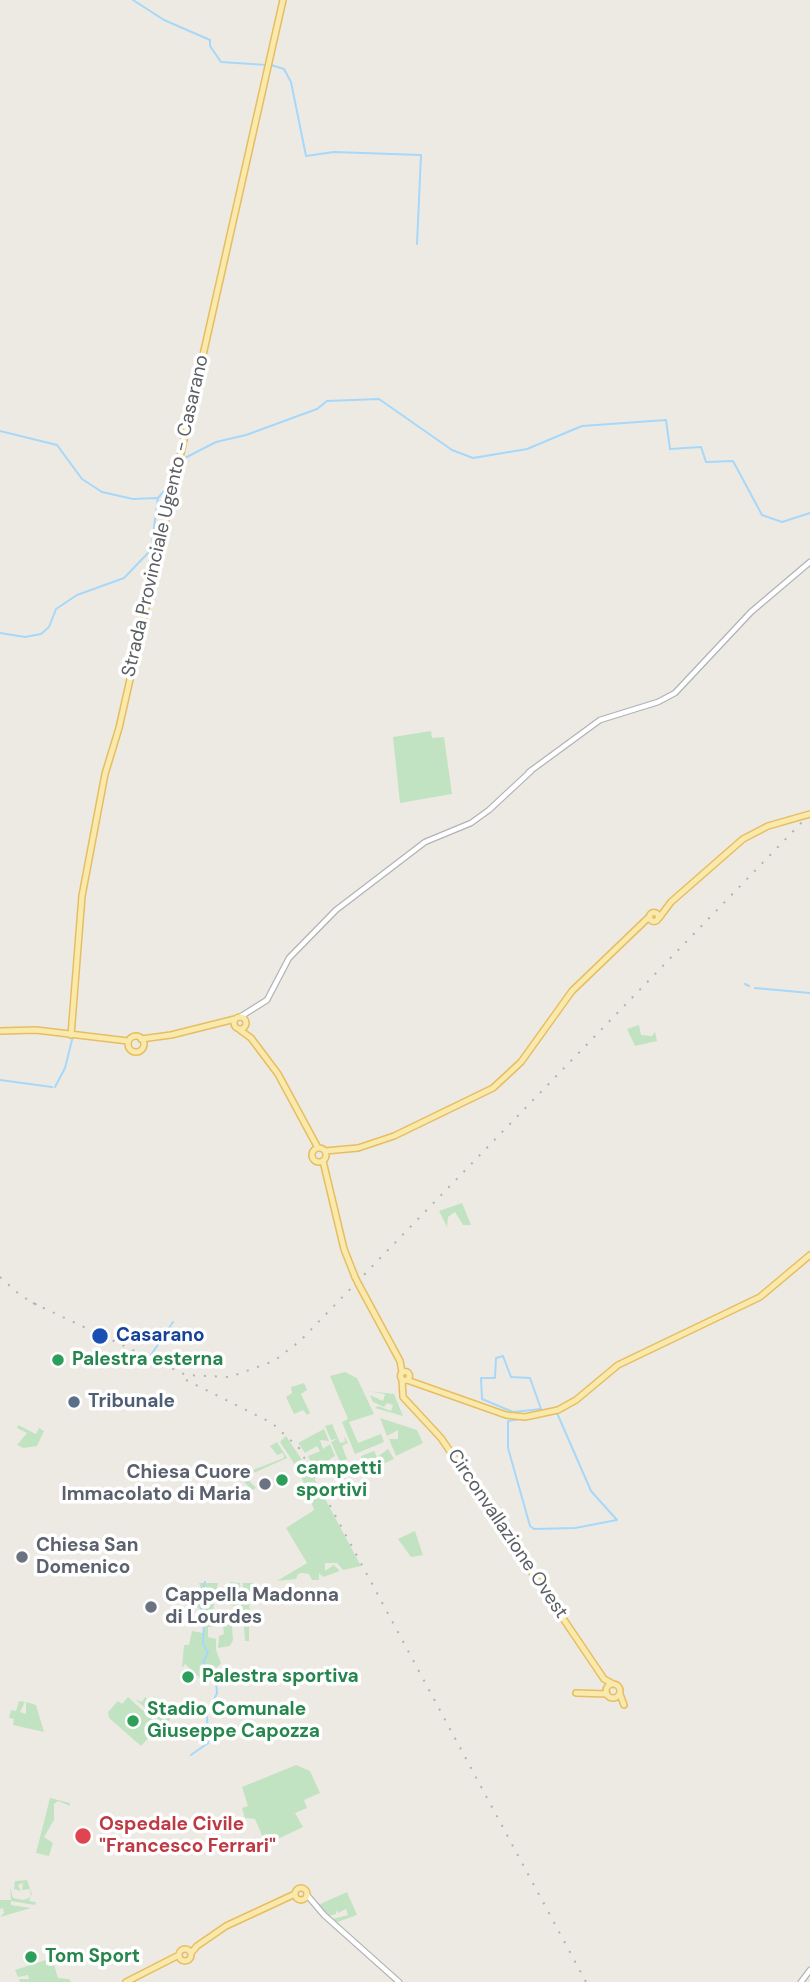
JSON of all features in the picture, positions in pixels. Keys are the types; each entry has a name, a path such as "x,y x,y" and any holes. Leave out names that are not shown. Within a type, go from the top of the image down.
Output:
{"main road":[{"name":"Strada Provinciale Ugento - Casarano","path":"71,1035 82,896 105,774 119,728 283,0"},
{"path":"0,1031 50,1032 98,1040 128,1041 135,1037 157,1038 222,1024 240,1023 273,992 296,950 336,910 425,842 471,823 505,799 525,775 600,720 658,702 675,693 751,612 810,562"},
{"path":"320,1155 394,1136 493,1088 521,1062 572,991 671,902 756,831 810,814"},
{"name":"Circonvallazione Ovest","path":"240,1023 291,1095 320,1155 346,1257 400,1361 405,1378 403,1397 441,1438 608,1688"},
{"path":"109,1041 136,1052 157,1038"},
{"path":"141,1039 144,1046"},
{"path":"128,1041 129,1048"},
{"path":"405,1378 512,1416 558,1410 576,1400 618,1365 760,1297 810,1255"},
{"path":"576,1693 598,1692 608,1688 619,1687 621,1699 608,1688"},
{"path":"180,1957 181,1950 189,1951 226,1926 288,1899 300,1897 315,1906 399,1982"},
{"path":"126,1982 180,1957 188,1960 189,1951"},
{"path":"801,1982 810,1970"}],"green space":[{"path":"431,731 432,738 444,737 452,794 400,803 393,737"},
{"path":"639,1025 641,1035 652,1036 655,1032 657,1041 635,1046 627,1029"},
{"path":"462,1203 471,1225 463,1225 455,1212 448,1217 447,1227 439,1211"},
{"path":"345,1372 357,1378 374,1414 349,1422 358,1443 381,1434 384,1442 355,1454 342,1422 348,1419 330,1376"},
{"path":"304,1383 307,1390 301,1394 310,1413 307,1415 303,1410 294,1414 286,1397 292,1393 291,1387"},
{"path":"368,1391 394,1394 403,1416 375,1408 378,1406 391,1411 393,1405 387,1403 384,1407 373,1402 370,1395 383,1401 385,1394"},
{"path":"380,1418 417,1430 423,1443 396,1456 389,1439 398,1439 398,1430 387,1436"},
{"path":"332,1424 340,1443 345,1442 344,1436 348,1443 342,1446 347,1459 340,1462 331,1442 337,1439 331,1440 325,1426"},
{"path":"18,1425 36,1434 39,1428 44,1431 37,1446 23,1448 17,1445 27,1433 17,1428"},
{"path":"324,1429 329,1441 320,1440 323,1449 330,1444 335,1456 326,1462 329,1466 338,1463 316,1473 308,1456 320,1451 317,1446 305,1453 298,1443"},
{"path":"286,1436 306,1466 299,1471 280,1442"},
{"path":"277,1442 287,1458 247,1476 239,1470 256,1488 252,1490 242,1480 238,1467 241,1465 245,1473 284,1458 283,1453 277,1455 270,1446"},
{"path":"388,1449 394,1459 369,1470 367,1466 362,1468 361,1456 374,1451 377,1457"},
{"path":"308,1467 361,1566 343,1570 337,1563 325,1563 325,1571 334,1565 340,1571 323,1577 319,1573 319,1580 312,1580 309,1574 302,1573 298,1574 296,1579 277,1581 307,1563 286,1528 314,1510 300,1473"},
{"path":"415,1531 423,1555 411,1557 398,1539"},
{"path":"230,1582 240,1583 235,1625 232,1626 233,1640 230,1646 218,1648 219,1636 224,1634 223,1626 217,1626 214,1613 224,1615 228,1612 228,1616 235,1617 234,1606 230,1605 230,1600 234,1599"},
{"path":"199,1583 218,1583 213,1610 207,1611 212,1613 215,1627 208,1627 208,1637 216,1639 216,1650 221,1663 204,1682 185,1664 182,1668 184,1645 189,1645 192,1631 203,1633 205,1625 203,1612 192,1602 198,1599 194,1594 201,1589"},
{"path":"243,1583 254,1583 249,1607 257,1624 249,1625 249,1641 245,1641 244,1625 239,1626"},
{"path":"153,1696 174,1715 165,1725 135,1699 142,1702 145,1697 149,1700 147,1703 154,1706 162,1717"},
{"name":"Stadio Comunale Giuseppe Capozza","path":"128,1697 160,1726 141,1746 109,1718 108,1712 118,1701 122,1704"},
{"path":"19,1701 25,1702 20,1712 26,1714 26,1702 36,1705 44,1732 13,1725 14,1719 9,1718 11,1710 16,1711"},
{"path":"296,1765 310,1771 320,1793 304,1800 307,1808 295,1813 303,1827 255,1850 264,1840 255,1819 245,1818 242,1808 248,1806 242,1787"},
{"path":"50,1798 70,1803 70,1806 58,1801 54,1804 54,1820 44,1837 53,1843 49,1856 36,1853"},
{"path":"27,1880 32,1894 31,1896 30,1889 22,1890 23,1883 18,1885 21,1891 14,1889 15,1881"},
{"path":"10,1887 13,1898 24,1900 31,1897 29,1901 36,1902 35,1905 11,1901 11,1905 31,1908 0,1917 4,1913 3,1908 0,1909 0,1900 11,1900"},
{"path":"347,1892 357,1915 335,1923 332,1919 348,1915 346,1909 338,1913 336,1910 336,1914 328,1916 318,1905"},
{"path":"52,1958 58,1978 69,1979 71,1982 20,1982 19,1979 29,1979 28,1975 18,1977 15,1970"}],"waterway":[{"path":"133,0 164,20 210,40 210,46 221,62 266,65"},
{"path":"271,65 284,69 291,82 306,156 334,152 421,155 417,244"},
{"path":"181,460 216,442 246,435 317,409 327,401 379,399 452,450 473,458 527,449 582,426 666,420 670,449 701,447 706,462 733,461 762,515 782,522 810,513"},
{"path":"0,431 57,445 82,479 102,492 133,499 157,498"},
{"path":"142,615 158,498 171,483 176,462"},
{"path":"0,633 25,637 41,634 49,627 56,609 77,595 124,578 148,553"},
{"path":"96,836 101,807"},
{"path":"745,984 749,986"},
{"path":"755,988 810,993"},
{"path":"74,1027 76,1004"},
{"path":"55,1087 65,1068 73,1036"},
{"path":"0,1080 52,1087"},
{"path":"151,1355 173,1322"},
{"path":"503,1356 511,1377 530,1378 541,1409 513,1412 482,1399 481,1378 495,1378 496,1358 503,1356"},
{"path":"557,1413 591,1491 617,1520 575,1528 534,1529 530,1526 508,1448 508,1421 557,1413"},
{"path":"191,1755 208,1743 207,1715 217,1693 216,1681 203,1662 208,1653 203,1643 204,1623 199,1597 205,1582"}],"railway":[{"path":"33,1303 186,1375 230,1377 274,1361 300,1341 805,819"},
{"path":"0,1277 20,1295 42,1308"},
{"path":"186,1380 272,1423 299,1448 586,1982"}],"place":[{"name":"Casarano","path":"100,1336"},
{"name":"Palestra esterna","path":"58,1360"},
{"name":"Tribunale","path":"74,1402"},
{"name":"campetti sportivi","path":"282,1480"},
{"name":"Chiesa Cuore Immacolato di Maria","path":"265,1484"},
{"name":"Chiesa San Domenico","path":"22,1557"},
{"name":"Cappella Madonna di Lourdes","path":"151,1607"},
{"name":"Palestra sportiva","path":"188,1677"},
{"name":"Stadio Comunale Giuseppe Capozza","path":"133,1721"},
{"name":"Ospedale Civile \"Francesco Ferrari\"","path":"83,1836"},
{"name":"Tom Sport","path":"31,1957"}]}
